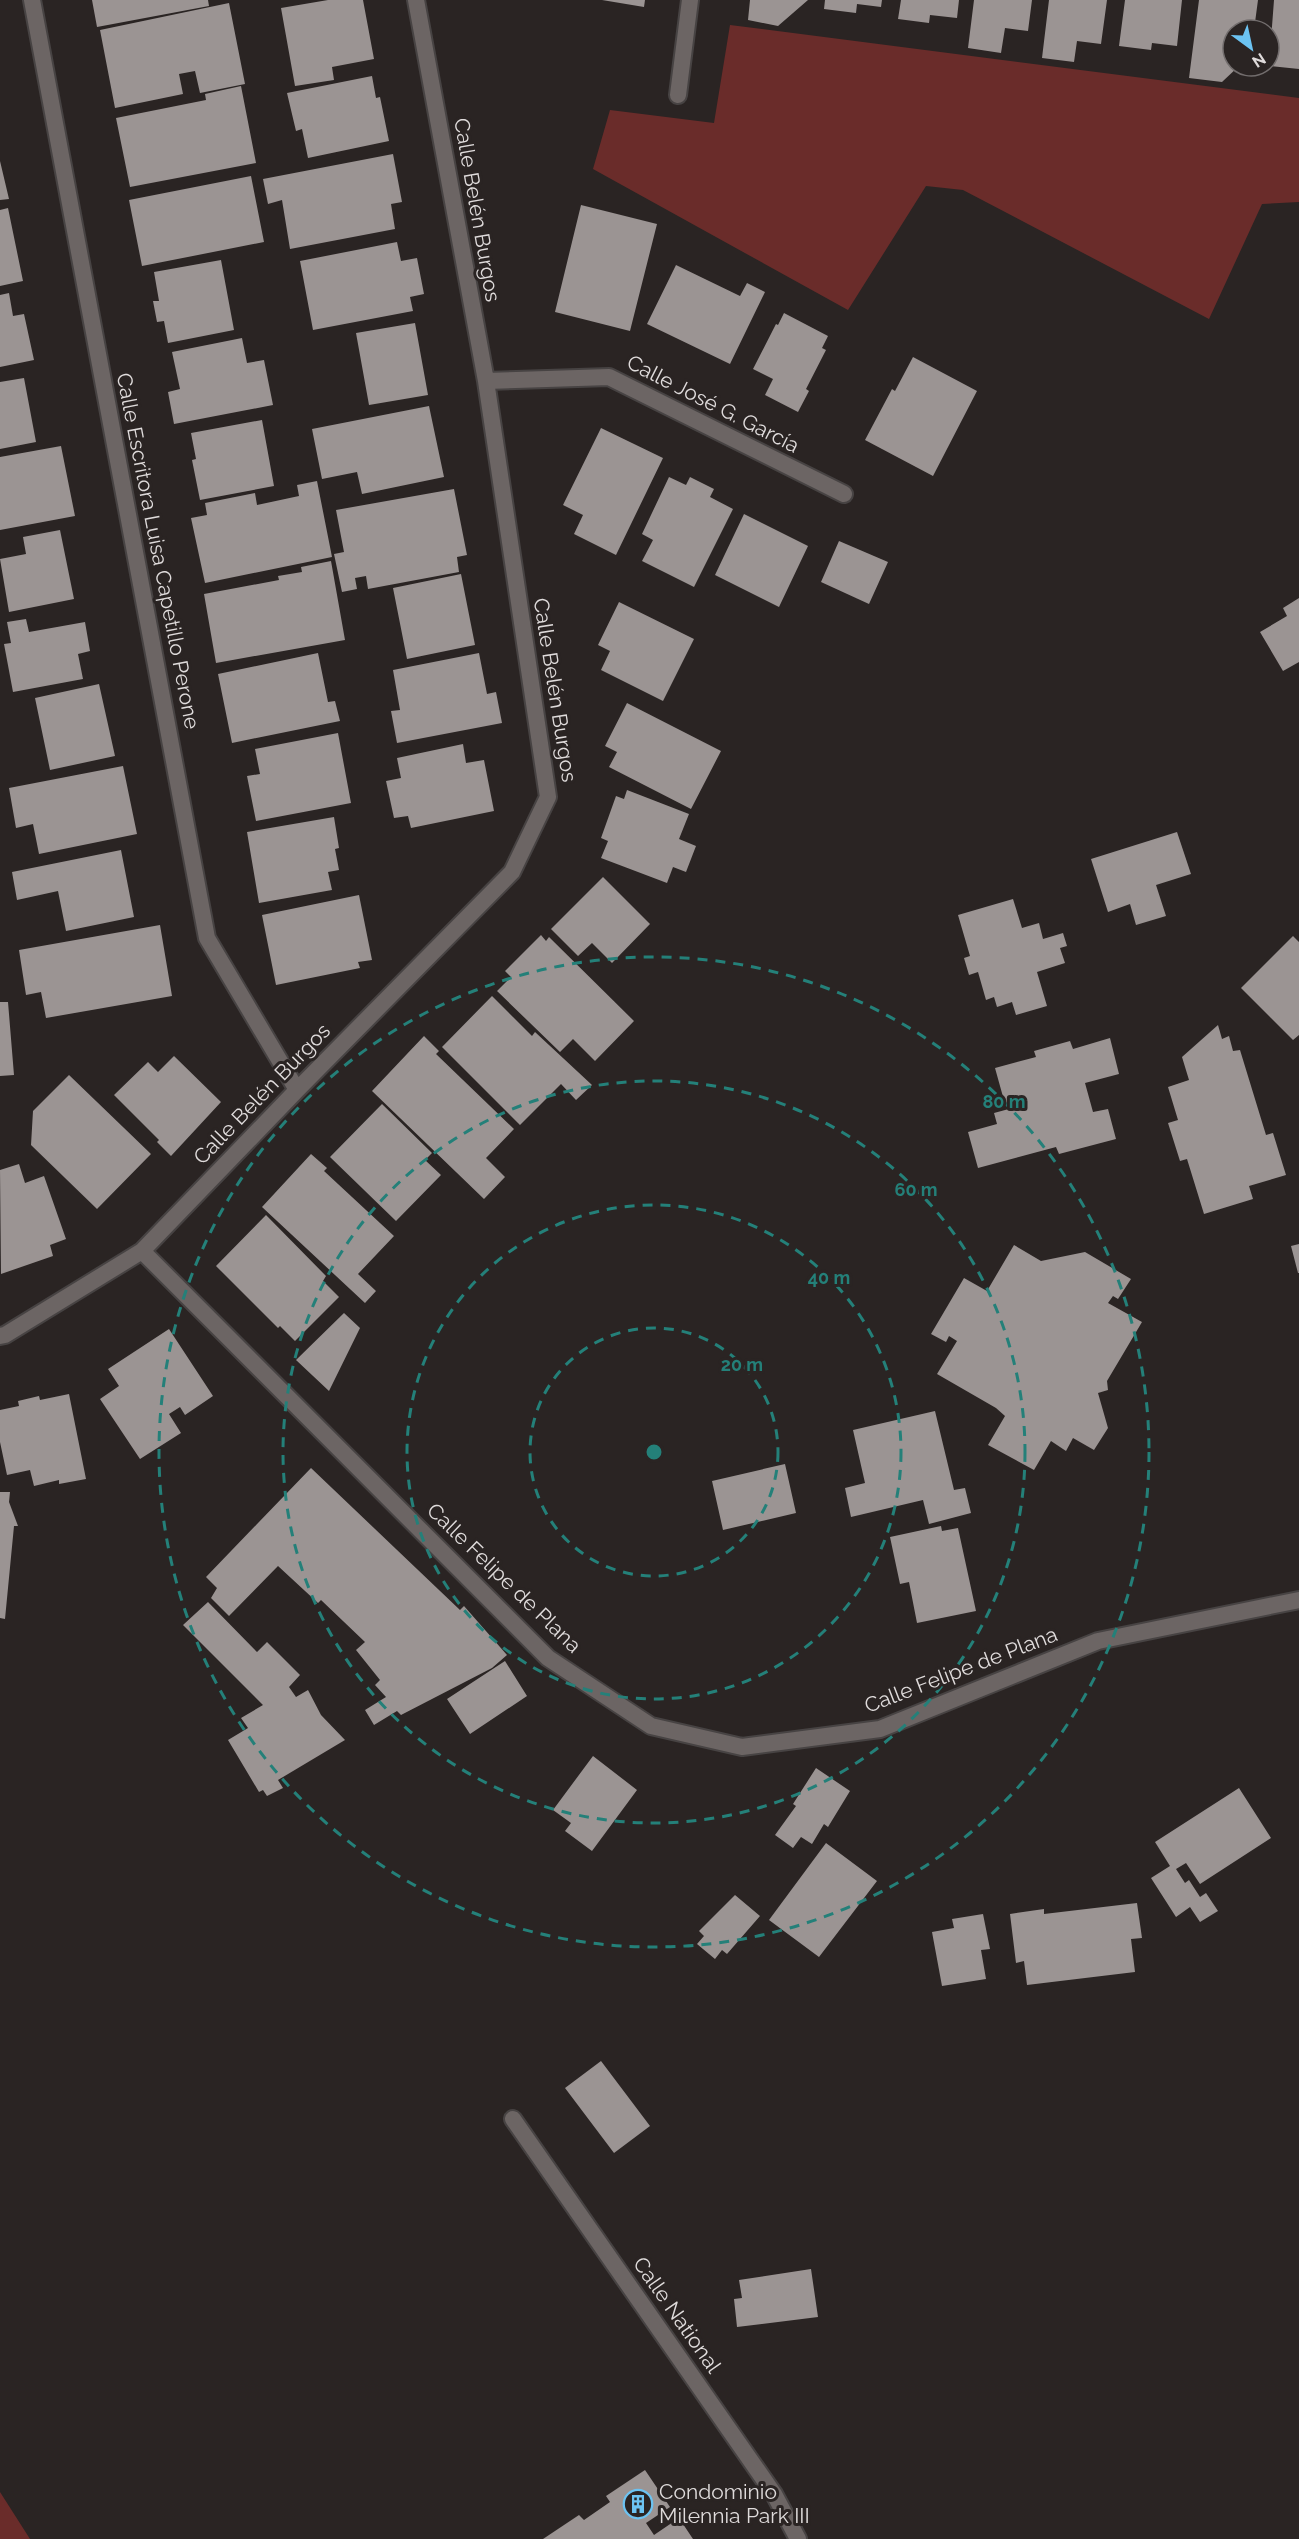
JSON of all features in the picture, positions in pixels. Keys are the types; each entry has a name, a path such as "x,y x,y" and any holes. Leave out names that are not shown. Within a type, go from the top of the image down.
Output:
{"street":[{"name":"Calle Escritora Luisa Capetillo Perone","path":"32,0 207,938 297,1090"},
{"name":"Calle Belén Burgos","path":"0,1336 142,1251 512,872 548,797 486,381 416,0"},
{"path":"678,95 690,0"},
{"name":"Calle José G. García","path":"486,381 609,377 844,494"},
{"name":"Calle Felipe de Plana","path":"142,1251 548,1658 651,1726 742,1747 880,1729 1098,1641 1299,1600"},
{"name":"Calle National","path":"513,2119 768,2485 798,2539"}],"shaded area":[{"path":"730,25 1299,98 1299,202 1262,204 1209,319 963,190 926,186 848,310 593,169 610,110 714,123"},
{"path":"0,2492 30,2539 0,2539"}],"building":[{"path":"92,0 208,0 209,6 97,27"},
{"path":"328,0 363,0 374,59 332,67 334,80 295,86 281,8"},
{"path":"602,0 645,0 644,7"},
{"path":"750,0 808,0 778,26 748,20"},
{"path":"825,0 882,0 881,7 857,4 856,13 824,9"},
{"path":"901,0 959,0 957,18 930,15 929,23 898,19"},
{"path":"974,0 1032,0 1028,31 1005,28 1001,53 968,48"},
{"path":"1049,0 1107,0 1101,44 1077,41 1074,62 1042,58"},
{"path":"1125,0 1182,0 1177,46 1152,43 1151,50 1119,46"},
{"path":"1199,0 1258,0 1256,18 1221,18 1221,78 1226,78 1222,82 1189,78"},
{"path":"1274,0 1299,0 1299,69 1281,67 1281,18 1273,18"},
{"path":"229,3 245,84 200,93 195,71 179,74 183,94 115,108 100,30"},
{"path":"372,76 376,98 380,97 389,141 308,158 302,129 296,131 287,93"},
{"path":"241,86 256,163 130,187 116,118 206,100 205,94"},
{"path":"393,154 402,202 391,204 395,229 290,249 282,200 268,204 263,179"},
{"path":"0,161 9,199 0,200"},
{"path":"251,176 264,242 142,266 129,200"},
{"path":"581,205 657,224 630,331 555,312"},
{"path":"8,208 23,281 0,286 0,210"},
{"path":"397,242 401,261 417,258 424,294 410,297 413,311 313,330 300,261"},
{"path":"221,260 234,330 168,343 164,321 157,322 153,301 159,301 154,272"},
{"path":"676,265 740,296 747,283 765,292 730,364 647,324"},
{"path":"9,293 13,316 24,314 34,360 0,367 0,295"},
{"path":"784,313 828,336 822,348 826,350 806,389 809,391 798,412 765,395 773,379 753,369"},
{"path":"415,323 428,395 369,405 356,333"},
{"path":"242,338 247,363 264,360 273,405 174,424 168,392 180,389 172,352"},
{"path":"913,357 977,391 933,476 865,440 892,389 895,391"},
{"path":"24,378 36,442 0,449 0,382"},
{"path":"429,406 444,477 362,494 357,472 322,479 312,429"},
{"path":"262,420 274,486 200,500 192,460 196,459 191,433"},
{"path":"601,428 663,458 616,555 574,534 583,515 563,505"},
{"path":"61,446 75,516 0,530 0,457"},
{"path":"669,477 686,485 690,477 714,489 710,497 733,509 694,587 642,561 653,540 642,534"},
{"path":"317,481 332,557 205,583 191,518 207,515 205,503 255,493 257,505 299,496 297,485"},
{"path":"454,489 467,555 457,557 459,572 368,589 366,576 355,578 357,589 342,592 334,554 344,552 336,510"},
{"path":"744,514 808,546 779,607 715,575"},
{"path":"60,530 74,599 9,612 0,559 26,554 23,537"},
{"path":"839,541 888,562 869,604 821,582"},
{"path":"331,561 345,640 216,663 204,594 279,580 278,576 302,572 301,567"},
{"path":"461,574 475,645 407,659 393,588"},
{"path":"1299,598 1299,662 1283,671 1260,632 1287,616 1283,608"},
{"path":"619,602 694,639 663,701 601,670 610,651 598,645"},
{"path":"26,619 29,632 85,622 90,651 78,654 83,679 13,692 4,644 11,643 7,622"},
{"path":"318,653 328,702 335,701 340,721 232,743 218,674"},
{"path":"479,653 487,694 496,692 502,723 397,743 391,711 400,710 393,670"},
{"path":"99,684 115,756 50,770 35,698"},
{"path":"627,703 721,751 691,809 609,767 617,752 605,746"},
{"path":"338,733 351,803 256,821 247,776 260,774 255,749"},
{"path":"463,744 466,763 484,760 494,811 411,828 408,816 394,818 386,781 401,778 397,758"},
{"path":"123,766 137,834 39,854 33,824 16,828 9,788"},
{"path":"627,790 689,814 679,839 696,846 686,872 673,867 667,883 601,858 608,841 601,838 616,796 624,799"},
{"path":"334,817 339,848 335,849 339,870 328,872 332,890 259,903 247,832"},
{"path":"1177,832 1191,874 1156,885 1166,916 1136,925 1130,904 1108,912 1091,859"},
{"path":"121,850 134,917 66,931 58,891 17,900 12,872"},
{"path":"603,877 650,924 612,963 592,943 578,956 551,929"},
{"path":"359,895 372,960 358,962 360,968 276,985 262,915"},
{"path":"1013,899 1022,928 1039,923 1043,939 1063,933 1067,946 1060,948 1065,963 1037,972 1047,1006 1016,1015 1012,1002 997,1007 994,997 986,1000 978,972 969,975 964,958 970,956 958,915"},
{"path":"160,925 172,996 46,1018 41,992 26,995 19,950"},
{"path":"541,935 546,941 549,937 634,1021 595,1061 573,1039 560,1052 497,991 511,977 505,971"},
{"path":"1293,936 1299,942 1299,1035 1293,1040 1241,988"},
{"path":"492,996 532,1036 535,1032 592,1085 576,1100 561,1084 520,1125 442,1047"},
{"path":"0,1002 8,1002 14,1075 0,1076"},
{"path":"1218,1025 1222,1039 1229,1036 1233,1051 1240,1050 1266,1135 1273,1133 1286,1175 1249,1186 1253,1199 1204,1214 1187,1159 1180,1161 1168,1123 1178,1120 1168,1087 1189,1080 1182,1057"},
{"path":"424,1036 439,1051 436,1054 514,1129 486,1158 505,1177 484,1199 372,1091"},
{"path":"1110,1038 1119,1074 1085,1083 1093,1112 1108,1109 1116,1139 1059,1154 1056,1147 978,1168 968,1132 997,1124 994,1113 1024,1105 1023,1099 1005,1104 995,1068 1036,1057 1034,1051 1070,1041 1073,1049"},
{"path":"174,1056 221,1102 171,1156 157,1142 159,1140 114,1095 148,1062 158,1072"},
{"path":"69,1075 151,1154 97,1209 31,1145 33,1111"},
{"path":"382,1104 432,1153 425,1160 441,1175 396,1221 330,1157"},
{"path":"311,1154 327,1168 324,1171 394,1236 358,1274 376,1291 365,1303 262,1207"},
{"path":"19,1164 25,1183 44,1176 66,1239 50,1245 53,1256 1,1274 0,1170"},
{"path":"266,1215 326,1276 323,1281 339,1297 295,1341 280,1326 278,1328 216,1266"},
{"path":"1299,1244 1299,1273 1298,1273 1291,1246"},
{"path":"1014,1245 1041,1261 1085,1252 1131,1279 1118,1299 1113,1296 1108,1303 1142,1322 1107,1381 1108,1390 1098,1393 1108,1428 1094,1450 1073,1438 1066,1451 1051,1441 1034,1470 988,1445 1005,1416 996,1408 937,1374 957,1341 949,1336 946,1342 931,1334 964,1278 987,1291"},
{"path":"344,1313 360,1328 329,1391 296,1360"},
{"path":"169,1329 213,1396 185,1415 180,1407 169,1414 181,1433 140,1459 100,1399 119,1386 108,1369"},
{"path":"69,1394 86,1479 59,1484 59,1480 34,1486 30,1470 7,1475 0,1442 0,1410 19,1406 18,1401 39,1396 40,1400"},
{"path":"935,1411 954,1490 965,1488 971,1513 929,1524 923,1500 851,1517 845,1488 865,1483 853,1430"},
{"path":"785,1464 796,1513 723,1530 712,1481"},
{"path":"311,1468 460,1610 464,1606 507,1655 492,1668 401,1715 397,1711 374,1725 365,1710 386,1697 375,1685 380,1680 356,1650 365,1642 321,1600 318,1603 278,1566 229,1616 211,1598 217,1588 206,1577"},
{"path":"0,1492 10,1492 9,1502 18,1526 14,1526 5,1619 0,1618"},
{"path":"941,1526 942,1531 958,1528 976,1611 917,1623 909,1582 900,1584 890,1537"},
{"path":"208,1602 257,1652 267,1642 300,1675 289,1687 296,1697 308,1690 321,1715 345,1740 278,1780 283,1788 267,1796 263,1790 259,1792 228,1740 248,1728 241,1718 263,1705 183,1625"},
{"path":"505,1661 527,1696 470,1734 447,1699"},
{"path":"593,1756 637,1790 592,1851 565,1831 571,1823 553,1810"},
{"path":"816,1768 850,1791 828,1827 824,1824 812,1844 801,1837 793,1848 775,1835 796,1806 793,1804"},
{"path":"1239,1788 1271,1838 1200,1884 1186,1863 1176,1869 1185,1883 1189,1880 1200,1897 1206,1893 1218,1911 1200,1922 1190,1907 1176,1917 1151,1878 1170,1866 1155,1842"},
{"path":"826,1843 877,1881 819,1957 769,1920"},
{"path":"735,1895 760,1916 727,1954 722,1950 715,1959 697,1944 704,1936 699,1931"},
{"path":"1137,1903 1142,1938 1131,1939 1135,1972 1027,1985 1024,1961 1016,1963 1010,1914 1044,1909 1044,1914"},
{"path":"983,1914 990,1949 981,1950 986,1979 942,1986 932,1932 954,1928 952,1919"},
{"path":"601,2061 650,2126 614,2153 565,2088"},
{"path":"811,2269 818,2317 737,2327 734,2299 742,2298 739,2280"},
{"name":"Condominio Milennia Park III","path":"645,2470 670,2507 646,2523 654,2535 679,2518 693,2539 543,2539 579,2515 584,2520 610,2502 606,2496"}],"place":[{"name":"Condominio Milennia Park III","path":"638,2504"}]}
